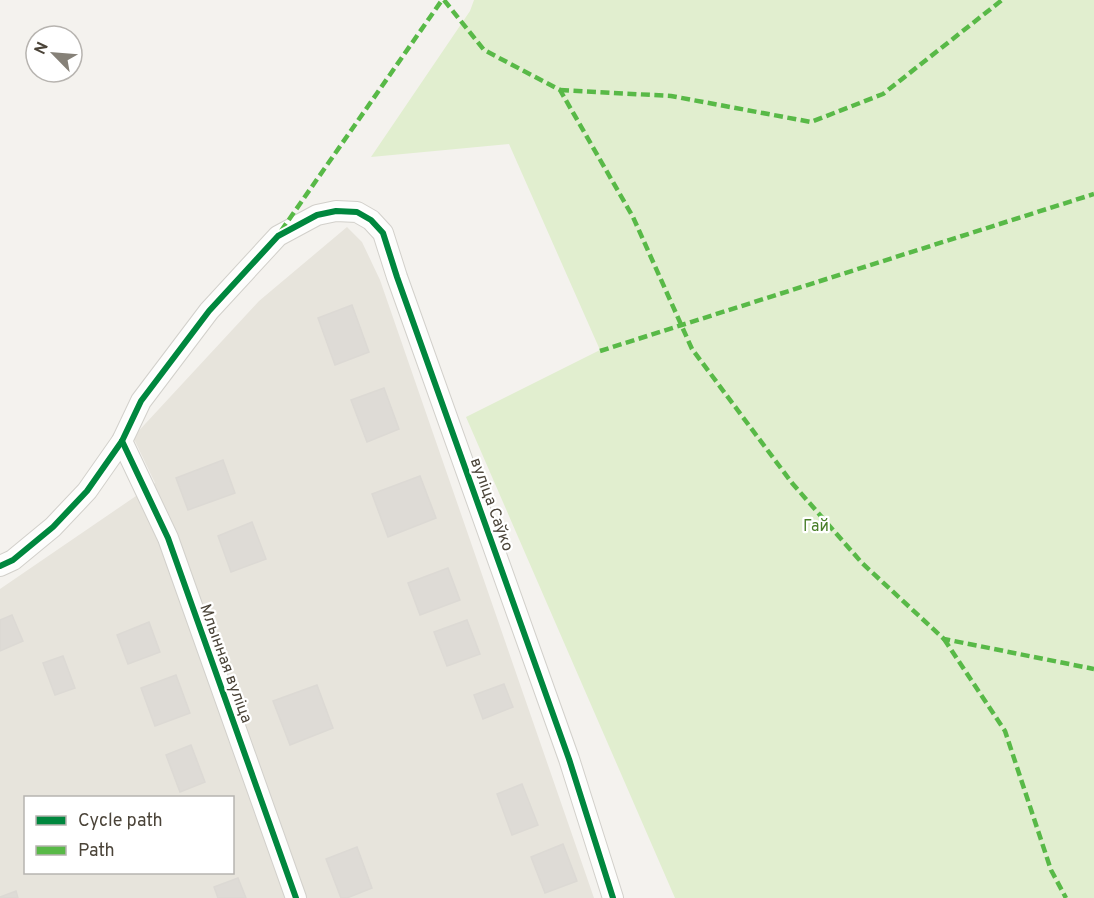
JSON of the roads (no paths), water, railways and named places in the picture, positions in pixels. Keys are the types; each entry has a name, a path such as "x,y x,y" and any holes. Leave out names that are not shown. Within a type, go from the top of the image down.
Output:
{"street":[{"name":"вуліца Саўко","path":"122,441 141,401 196,329 278,236 317,215 357,212 371,220 383,233 569,759 613,898"},
{"path":"0,566 13,560 53,527 87,491 122,441"},
{"name":"Млынная вуліца","path":"122,441 168,538 297,898"}],"park label":[{"name":"Гай","path":"816,525"}]}
